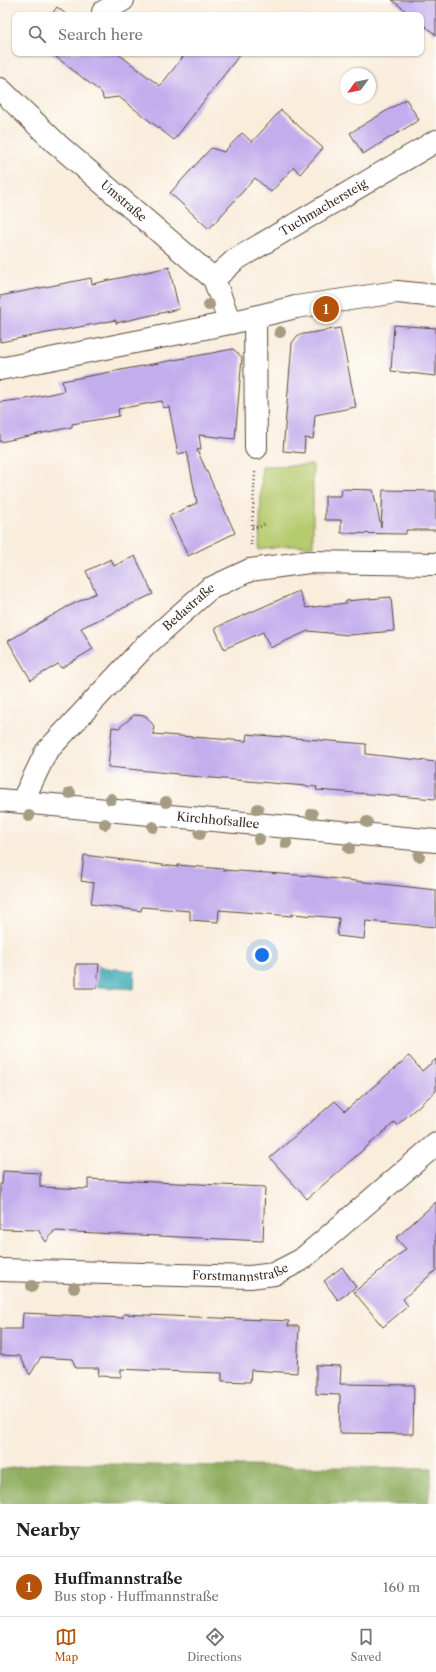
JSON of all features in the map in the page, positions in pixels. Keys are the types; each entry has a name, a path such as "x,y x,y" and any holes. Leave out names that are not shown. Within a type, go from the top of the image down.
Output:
{"street":[{"path":"103,12 123,0"},
{"name":"Umstraße","path":"0,89 57,144 214,279 230,323"},
{"name":"Tuchmachersteig","path":"214,279 235,260 436,141"},
{"path":"0,369 230,323 296,307 397,292 436,296"},
{"path":"255,317 256,448"},
{"name":"Bedastraße","path":"22,802 46,752 145,646 209,589 250,570 309,562 436,564"},
{"name":"Kirchhofsallee","path":"0,800 436,841"},
{"name":"Forstmannstraße","path":"0,1270 250,1278 274,1274 301,1260 436,1144"}],"path":[{"path":"253,516 256,448"},
{"path":"252,527 260,527 266,524"}],"green space":[{"path":"313,465 313,546 288,546 259,550 262,466"},
{"path":"52,1462 140,1465 432,1468 428,1504 0,1504 0,1470"}],"water":[{"path":"99,967 135,971 134,989 97,987"}],"building":[{"path":"392,0 436,0 436,35 424,25 424,12 407,12"},
{"path":"57,7 63,12 53,12"},
{"path":"55,56 121,56 160,86 184,56 239,56 174,140 119,97 103,99 102,93"},
{"path":"406,99 419,120 363,154 350,133"},
{"path":"281,110 323,148 300,174 294,167 271,192 255,178 209,229 170,193 211,148 224,152 242,133 252,142"},
{"path":"169,267 179,309 116,323 116,320 0,342 0,296 91,278 92,284"},
{"path":"394,325 436,328 436,376 391,371"},
{"path":"340,328 356,407 315,415 313,439 305,438 304,453 283,451 292,343 298,335"},
{"path":"233,349 242,357 235,439 199,435 201,449 197,450 235,533 188,556 169,516 197,503 187,452 178,454 169,407 163,408 162,401 118,409 119,416 72,424 72,427 0,442 0,402 26,399 64,391 62,381"},
{"path":"342,489 373,490 381,527 383,490 436,491 436,530 406,530 406,534 341,533 341,520 325,520 325,496 341,496"},
{"path":"135,556 153,594 81,628 93,649 61,668 58,664 31,680 8,641 67,607 96,593 86,571 111,559 114,566"},
{"path":"299,591 306,608 346,603 346,601 391,597 394,631 349,635 308,631 270,648 263,632 224,649 215,628"},
{"path":"134,715 146,716 154,726 153,734 246,741 247,734 366,744 366,754 436,762 436,799 316,790 317,787 178,775 108,767 112,727 119,728"},
{"path":"84,855 178,867 178,865 223,870 311,876 436,890 436,927 366,921 364,939 337,936 339,918 219,910 218,922 190,920 190,911 142,907 141,911 91,904 94,883 81,881"},
{"path":"76,964 99,964 97,988 76,988"},
{"path":"409,1056 422,1071 436,1059 436,1091 397,1125 395,1122 307,1199 270,1158 335,1101 345,1111"},
{"path":"3,1171 40,1173 40,1187 88,1189 88,1179 265,1187 263,1241 54,1231 46,1242 38,1230 0,1229 0,1184 2,1184"},
{"path":"436,1202 436,1270 403,1299 408,1306 383,1327 354,1292 406,1249 396,1238"},
{"path":"342,1267 356,1287 338,1300 324,1281"},
{"path":"23,1313 123,1318 123,1314 289,1321 288,1326 299,1326 297,1373 251,1370 250,1382 222,1381 222,1373 121,1369 121,1377 98,1376 99,1368 76,1368 72,1359 41,1357 30,1375 20,1356 0,1355 0,1329 22,1329"},
{"path":"316,1365 341,1366 340,1384 414,1385 413,1434 339,1433 340,1395 316,1394"}],"place":[{"name":"Huffmannstraße","path":"326,309"}]}
